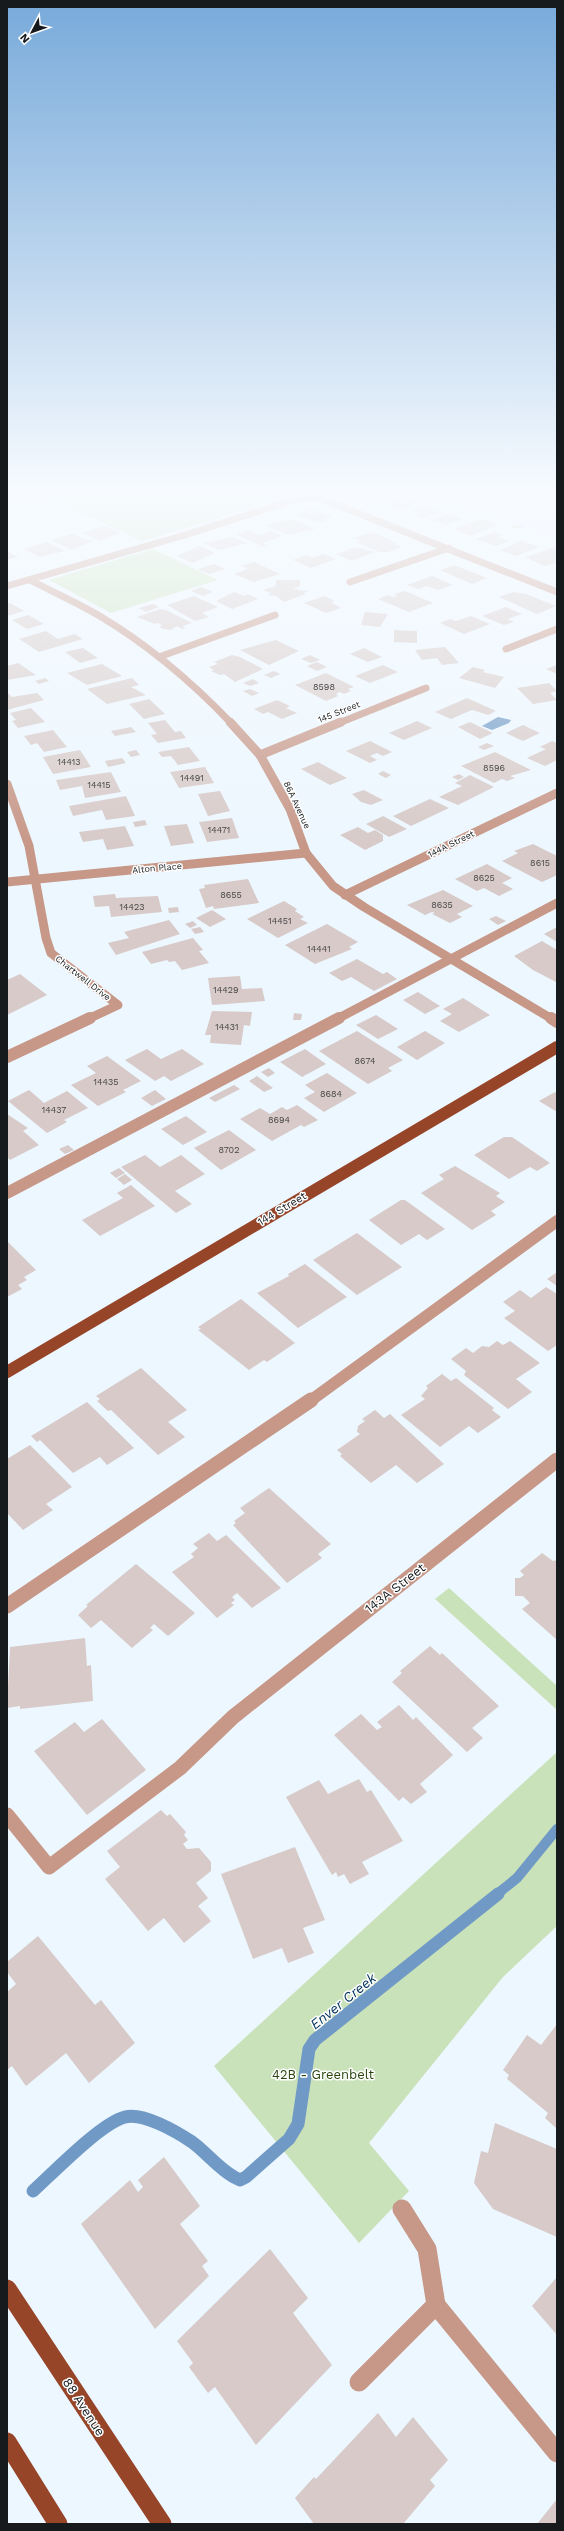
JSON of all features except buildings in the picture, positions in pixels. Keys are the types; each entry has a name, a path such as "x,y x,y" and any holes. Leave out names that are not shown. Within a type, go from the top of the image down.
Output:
{"main road":[{"name":"144 Street","path":"7,1372 557,1047"},
{"name":"88 Avenue","path":"7,2289 162,2524"},
{"path":"7,2442 58,2524"}],"street":[{"name":"86A Avenue","path":"92,612 159,657 198,689 260,755 290,809 306,853 322,876 345,895 557,1022"},
{"path":"159,657 275,615"},
{"path":"506,649 557,629"},
{"name":"145 Street","path":"260,755 426,688"},
{"name":"Chartwell Drive","path":"7,784 24,831 46,938 51,953 118,1005 7,1057"},
{"name":"144A Street","path":"345,895 557,793"},
{"name":"Alton Place","path":"7,882 306,853"},
{"path":"7,1193 452,960 557,903"},
{"path":"7,1606 264,1434 437,1310 557,1221"},
{"name":"143A Street","path":"7,1815 49,1867 180,1768 233,1717 557,1460"},
{"path":"402,2209 427,2249 436,2305 557,2453"},
{"path":"360,2382 436,2305"}],"green space":[{"path":"449,1588 557,1686 557,1710 435,1599"},
{"name":"42B - Greenbelt","path":"557,1752 557,1926 503,1977 369,2143 409,2191 359,2243 214,2066"}],"water":[{"path":"498,717 511,720 509,723 492,730 482,726"}],"waterway":[{"name":"Enver Creek","path":"496,1895 517,1878 557,1829"},
{"name":"Enver Creek","path":"33,2191 91,2138 115,2121 132,2116 141,2117 169,2128 192,2142 234,2177 240,2180 246,2177 289,2139 298,2124 309,2049 315,2040 498,1894"}]}
